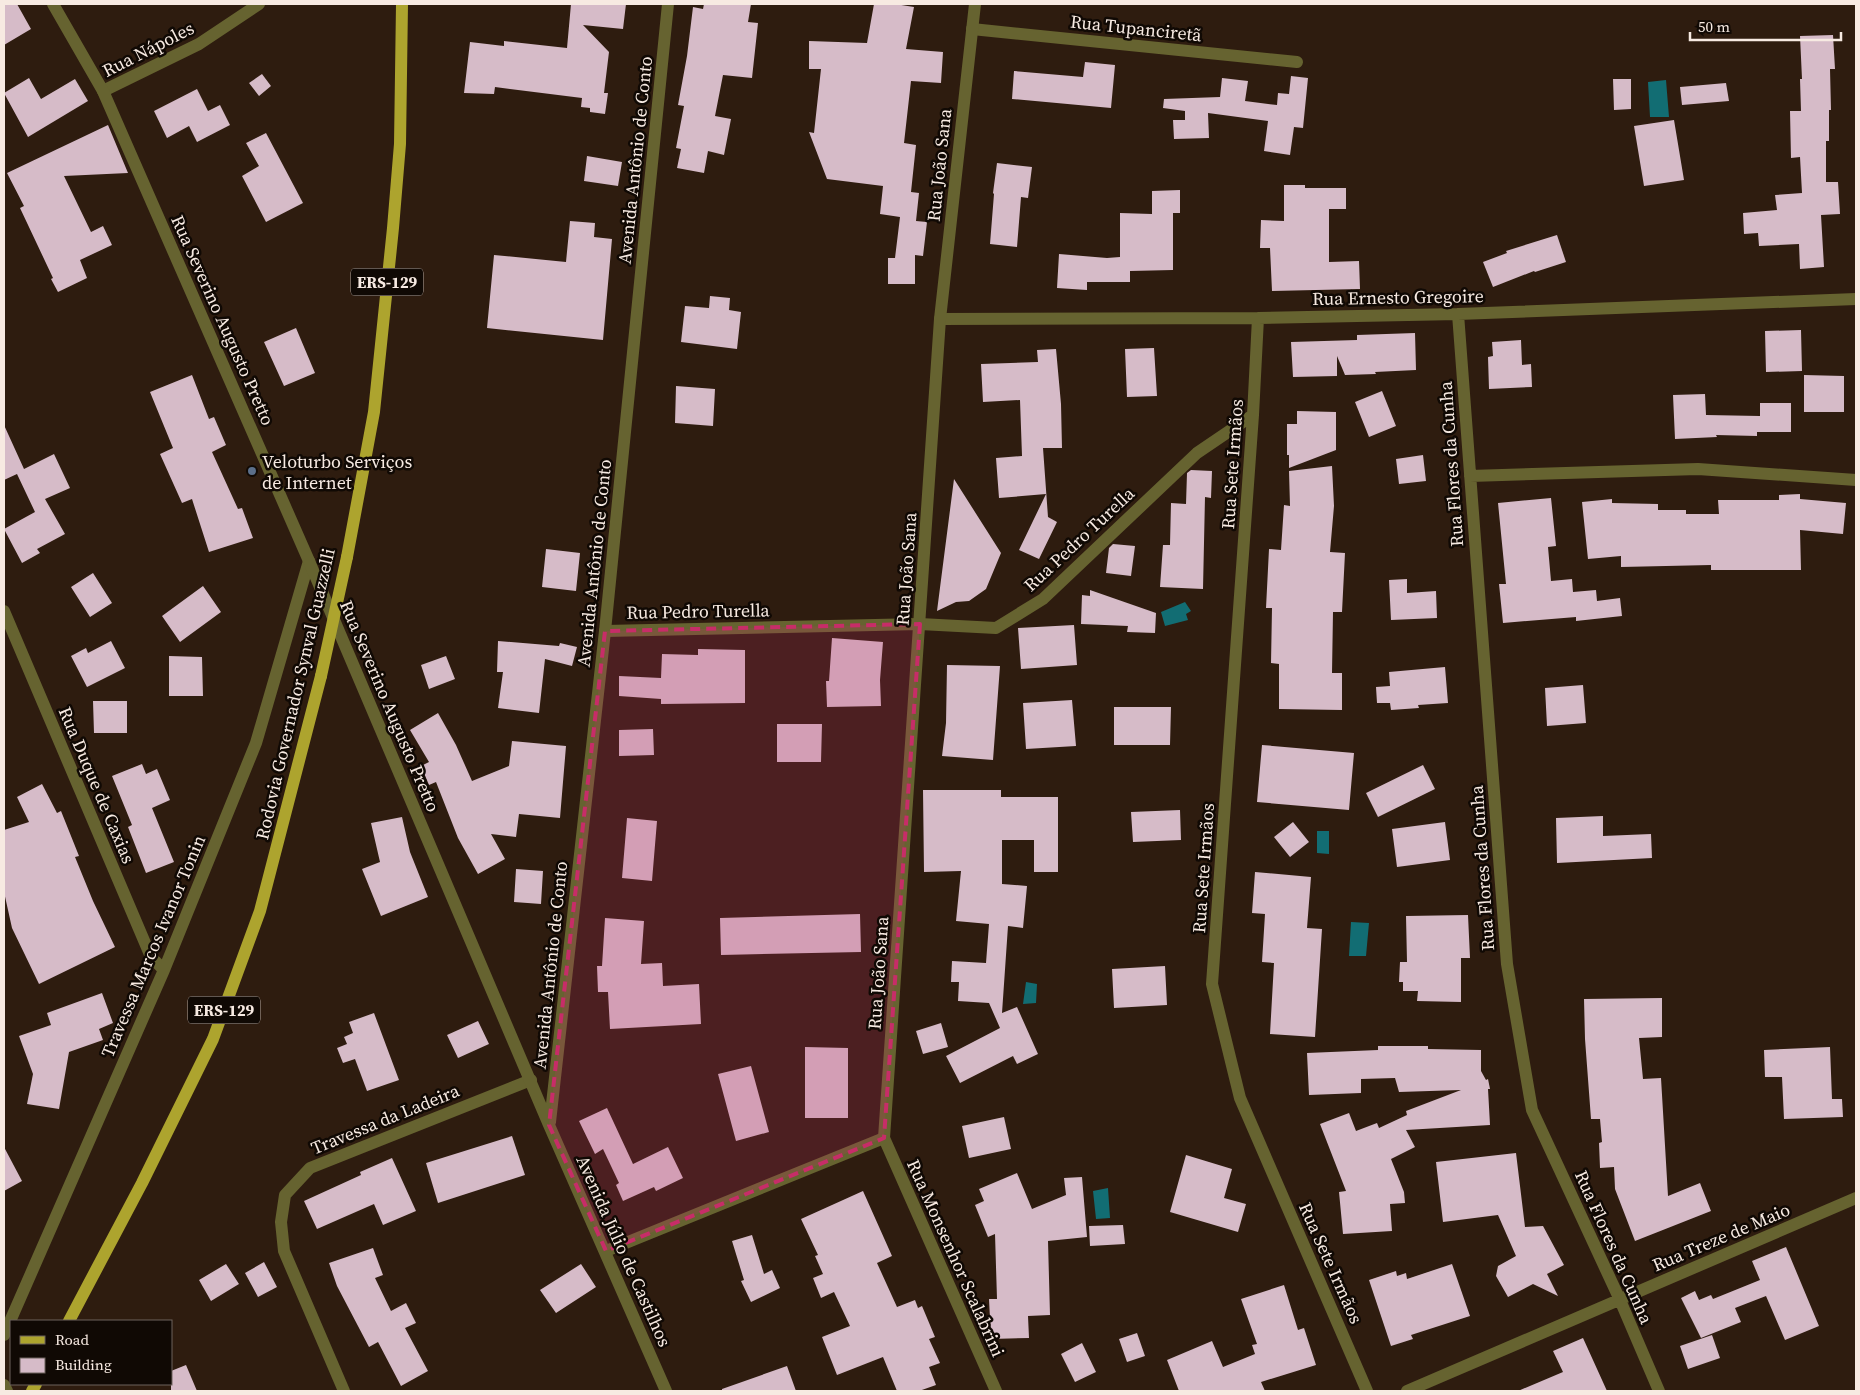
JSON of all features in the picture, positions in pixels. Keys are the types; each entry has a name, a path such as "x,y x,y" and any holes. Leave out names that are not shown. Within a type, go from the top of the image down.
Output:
{"main road":[{"name":"Rodovia Governador Synval Guazzelli","path":"70,1320 142,1183 213,1039 260,911 322,676 347,557 374,412 400,144 402,4"}],"street":[{"name":"Rua Severino Augusto Pretto","path":"53,4 103,92 309,561 549,1125"},
{"name":"Rua Nápoles","path":"103,92 199,44 259,4"},
{"name":"Avenida Antônio de Conto","path":"549,1125 605,631 668,4"},
{"name":"Rua João Sana","path":"884,1138 940,319 975,4"},
{"name":"Rua Tupanciretã","path":"972,29 1297,62"},
{"name":"Rua Ernesto Gregoire","path":"940,319 1258,318 1458,314 1856,299"},
{"name":"Rua Flores da Cunha","path":"1458,314 1507,964 1532,1110 1620,1300 1659,1391"},
{"name":"Rua Sete Irmãos","path":"1258,318 1253,414 1212,984 1240,1098 1367,1391"},
{"name":"Rua Pedro Turella","path":"605,631 920,624 996,628 1043,600 1197,453 1253,414"},
{"path":"1470,476 1698,469 1856,480"},
{"name":"Travessa Marcos Ivanor Tonin","path":"11,1320 164,970 256,743 309,561"},
{"name":"Rua Duque de Caxias","path":"4,610 152,957 164,970"},
{"name":"Travessa da Ladeira","path":"344,1391 284,1251 281,1222 286,1195 310,1168 531,1080"},
{"name":"Avenida Júlio de Castilhos","path":"549,1125 666,1391"},
{"path":"606,1251 884,1138"},
{"name":"Rua Monsenhor Scalabrini","path":"884,1138 996,1391"},
{"name":"Rua Treze de Maio","path":"1407,1391 1856,1198"},
{"name":"Travessa Marcos Ivanor Tonin","path":"4,1335 10,1321"},
{"path":"4,1385 7,1391"}],"highlighted area":[{"path":"920,624 884,1138 606,1251 549,1125 605,631"}],"water":[{"path":"1666,80 1669,117 1650,117 1648,82"},
{"path":"1185,602 1191,611 1186,614 1188,620 1165,626 1161,612"},
{"path":"1317,831 1329,831 1329,854 1317,853"},
{"path":"1351,922 1369,923 1366,956 1349,956"},
{"path":"1026,982 1037,984 1036,1003 1023,1004"},
{"path":"1108,1188 1110,1218 1096,1219 1093,1191"}],"building":[{"path":"4,4 17,4 31,29 4,45"},
{"path":"571,4 626,4 623,29 583,25 609,52 604,93 608,93 605,114 590,112 590,108 581,107 582,98 495,87 494,94 464,93 470,42 504,46 504,41 567,48"},
{"path":"704,4 751,4 748,22 758,23 752,78 723,75 715,116 731,119 724,155 708,151 704,173 677,168 681,149 676,148 684,106 678,105 693,7 703,9"},
{"path":"874,4 895,4 914,7 906,49 943,52 941,83 911,81 904,143 916,145 911,192 919,193 916,221 927,222 923,256 915,255 915,284 888,284 888,258 895,258 900,217 880,214 883,186 827,179 809,132 814,133 821,69 809,69 809,41 867,43"},
{"path":"1833,35 1835,69 1830,69 1831,110 1829,110 1829,141 1826,141 1826,182 1838,182 1840,214 1821,215 1824,267 1800,269 1799,244 1759,246 1758,233 1744,234 1743,213 1777,210 1775,195 1802,193 1800,157 1791,158 1790,111 1801,111 1800,36"},
{"path":"1085,62 1115,65 1111,108 1012,99 1014,71 1083,77"},
{"path":"262,74 271,86 259,96 249,83"},
{"path":"1291,76 1308,78 1303,128 1294,127 1290,155 1264,151 1268,121 1208,113 1209,138 1174,139 1173,120 1185,120 1185,111 1163,108 1164,99 1220,97 1222,78 1248,81 1245,101 1277,105 1278,93 1289,94"},
{"path":"29,78 41,99 75,79 88,101 28,137 4,93"},
{"path":"1613,79 1631,79 1631,109 1614,110"},
{"path":"1726,83 1729,101 1682,105 1680,87"},
{"path":"197,89 208,111 220,105 230,125 197,142 189,126 167,138 154,111"},
{"path":"1674,120 1684,180 1644,186 1634,126"},
{"path":"108,125 128,173 64,176 91,232 103,226 112,245 80,260 87,278 58,292 20,208 24,206 7,173"},
{"path":"266,133 303,203 266,222 242,176 259,166 246,143"},
{"path":"587,156 622,162 618,186 584,181"},
{"path":"997,163 1032,167 1028,198 1021,197 1017,247 990,244"},
{"path":"1284,185 1305,185 1305,188 1346,188 1346,209 1329,209 1329,262 1359,261 1360,289 1272,291 1270,248 1260,248 1261,220 1284,221"},
{"path":"1180,190 1180,213 1173,213 1173,270 1130,271 1130,282 1087,282 1087,290 1057,288 1059,254 1107,258 1120,257 1120,213 1152,214 1152,191"},
{"path":"570,221 595,223 594,237 612,239 603,340 487,328 494,255 566,262"},
{"path":"1557,235 1566,262 1534,271 1493,287 1483,262 1507,253 1506,251"},
{"path":"710,296 730,298 729,310 741,312 737,349 681,342 685,306 709,308"},
{"path":"296,328 315,373 284,386 264,342"},
{"path":"1801,330 1802,371 1766,372 1765,331"},
{"path":"1415,333 1416,370 1345,375 1337,356 1337,376 1293,377 1291,342 1357,340 1357,335"},
{"path":"1521,340 1522,365 1531,364 1532,387 1489,389 1488,357 1493,356 1492,342"},
{"path":"1154,348 1157,396 1127,397 1125,349"},
{"path":"1056,349 1061,404 1062,448 1043,448 1048,517 1057,522 1039,559 1019,550 1046,494 999,498 996,458 1022,456 1020,400 983,402 981,364 1038,362 1037,350"},
{"path":"192,375 209,419 214,417 226,445 212,452 238,509 242,508 253,538 209,552 192,499 182,503 160,454 173,448 150,392"},
{"path":"1804,375 1844,376 1844,412 1804,412"},
{"path":"676,386 715,389 713,426 675,423"},
{"path":"1382,391 1396,426 1369,437 1355,402"},
{"path":"1705,394 1706,415 1760,416 1760,403 1791,403 1791,432 1757,432 1757,436 1716,435 1717,437 1675,439 1673,395"},
{"path":"1297,411 1336,412 1336,450 1289,468 1287,424 1297,424"},
{"path":"4,425 24,469 54,454 70,488 45,499 65,534 37,549 40,553 22,563 4,529 35,512 17,474 4,480"},
{"path":"1423,455 1426,481 1399,484 1396,459"},
{"path":"1332,466 1334,506 1330,552 1345,553 1342,612 1333,612 1332,673 1342,673 1342,710 1279,709 1279,664 1271,663 1272,608 1266,608 1269,549 1281,550 1284,505 1290,506 1289,471"},
{"path":"1191,470 1212,471 1211,498 1205,497 1203,589 1160,587 1163,545 1170,545 1171,503 1186,504 1187,473"},
{"path":"954,479 1001,553 986,589 969,601 956,602 937,611"},
{"path":"1800,494 1800,499 1846,503 1843,534 1800,530 1801,570 1711,570 1711,565 1621,567 1621,556 1588,559 1582,502 1612,499 1612,503 1658,504 1658,510 1686,510 1686,514 1719,514 1718,500 1779,500 1779,495"},
{"path":"1551,498 1556,546 1548,547 1551,581 1572,579 1573,592 1596,590 1597,601 1620,598 1622,616 1576,621 1576,617 1503,623 1499,584 1506,584 1498,503"},
{"path":"1113,544 1135,546 1131,576 1106,573 1109,548"},
{"path":"546,549 580,553 576,591 542,587"},
{"path":"93,573 112,603 90,617 71,587"},
{"path":"1407,579 1407,593 1436,591 1437,618 1391,620 1389,580"},
{"path":"203,586 221,612 180,642 162,616"},
{"path":"1090,590 1156,613 1155,633 1127,632 1128,626 1081,624 1082,595 1090,596"},
{"path":"1074,625 1077,665 1021,669 1018,628"},
{"path":"832,638 883,642 880,680 881,706 827,707 826,681 829,681"},
{"path":"111,641 125,668 87,687 71,656 86,648 88,653"},
{"path":"498,641 559,646 560,643 577,647 572,666 545,659 539,713 498,708 503,672 497,672"},
{"path":"698,649 745,650 745,703 661,704 661,699 619,696 619,676 661,678 662,654 698,655"},
{"path":"169,656 202,657 203,696 169,696"},
{"path":"446,656 455,679 429,689 421,665"},
{"path":"947,665 1000,666 993,760 942,756 946,723"},
{"path":"1445,667 1448,703 1418,705 1419,708 1391,710 1390,703 1377,703 1376,687 1390,686 1389,672"},
{"path":"1583,685 1586,723 1547,726 1545,688"},
{"path":"1072,700 1076,746 1026,749 1023,703"},
{"path":"93,701 127,701 127,733 94,733"},
{"path":"1114,707 1171,707 1170,745 1114,745"},
{"path":"438,713 456,745 472,781 509,766 512,741 566,746 560,818 519,814 516,837 491,834 505,859 478,874 458,838 436,782 429,785 421,766 429,762 410,730"},
{"path":"777,724 822,724 821,762 777,762"},
{"path":"653,729 654,755 619,756 619,730"},
{"path":"1262,745 1354,753 1349,810 1257,802"},
{"path":"142,764 146,774 157,769 170,800 152,808 174,862 146,873 128,827 132,825 112,776"},
{"path":"1423,765 1435,789 1378,817 1366,793"},
{"path":"42,784 57,813 61,811 79,856 75,857 115,947 39,984 12,928 4,892 4,830 29,822 17,797"},
{"path":"923,790 1001,790 1001,797 1058,797 1058,872 1034,872 1034,840 1002,840 1002,884 1027,886 1023,928 1008,926 1002,1013 1017,1007 1038,1054 1017,1064 1013,1056 960,1083 946,1056 1000,1028 989,1003 958,1001 959,982 951,982 952,961 986,963 989,924 956,921 961,871 924,872"},
{"path":"1180,810 1181,840 1133,842 1131,812"},
{"path":"1603,816 1603,836 1651,834 1652,858 1557,863 1556,818"},
{"path":"402,817 410,852 428,897 381,916 362,869 380,862 371,823"},
{"path":"627,818 657,821 652,881 622,878"},
{"path":"1293,822 1309,842 1290,857 1274,837"},
{"path":"1445,822 1450,860 1397,867 1392,829"},
{"path":"516,869 543,871 541,904 514,902"},
{"path":"1255,872 1311,877 1307,928 1322,929 1315,1037 1270,1034 1274,963 1262,962 1265,914 1252,913"},
{"path":"860,914 861,952 721,955 720,918"},
{"path":"1468,915 1470,958 1461,958 1461,1002 1417,1001 1418,991 1403,991 1403,982 1399,982 1400,962 1407,962 1406,916"},
{"path":"605,918 644,921 641,964 662,963 663,986 699,984 701,1024 610,1029 608,992 598,992 597,966 602,966"},
{"path":"1165,966 1167,1005 1114,1008 1112,969"},
{"path":"102,993 113,1023 99,1029 103,1040 69,1052 59,1109 27,1104 33,1074 19,1036 51,1025 47,1013"},
{"path":"1662,998 1662,1037 1639,1038 1643,1079 1661,1078 1668,1196 1700,1183 1711,1211 1635,1241 1615,1189 1614,1167 1600,1168 1599,1143 1602,1142 1600,1119 1591,1119 1584,999"},
{"path":"374,1013 399,1080 367,1091 355,1059 343,1063 337,1048 347,1044 344,1037 353,1033 349,1022"},
{"path":"478,1021 489,1044 458,1058 447,1035"},
{"path":"941,1023 948,1047 923,1054 916,1031"},
{"path":"1378,1046 1428,1046 1428,1049 1481,1050 1481,1071 1486,1080 1488,1079 1490,1089 1488,1089 1490,1125 1406,1130 1415,1147 1391,1159 1404,1192 1405,1203 1390,1204 1392,1231 1343,1234 1339,1192 1346,1191 1320,1124 1349,1113 1356,1131 1377,1123 1379,1128 1407,1115 1406,1111 1461,1090 1399,1092 1395,1078 1361,1079 1361,1093 1309,1095 1307,1053 1378,1050"},
{"path":"805,1047 848,1048 848,1118 805,1118"},
{"path":"1830,1047 1832,1099 1842,1099 1843,1117 1784,1119 1782,1077 1765,1077 1764,1050"},
{"path":"751,1066 769,1132 736,1141 718,1074"},
{"path":"607,1108 633,1164 668,1147 683,1178 656,1191 654,1187 623,1201 616,1185 619,1183 603,1149 595,1154 579,1121"},
{"path":"1004,1117 1011,1149 969,1158 962,1126"},
{"path":"512,1136 525,1175 438,1203 426,1163"},
{"path":"4,1147 22,1181 4,1191"},
{"path":"1516,1153 1525,1227 1543,1226 1564,1265 1547,1274 1558,1296 1533,1284 1508,1297 1496,1276 1498,1266 1516,1256 1498,1215 1443,1222 1436,1162"},
{"path":"1186,1155 1232,1169 1224,1198 1246,1204 1238,1232 1170,1212"},
{"path":"392,1158 416,1211 383,1225 374,1204 317,1229 304,1201 361,1175 360,1172"},
{"path":"1017,1173 1032,1209 1066,1195 1064,1178 1082,1177 1087,1237 1048,1241 1050,1315 1028,1316 1029,1338 991,1339 989,1299 997,1299 995,1234 988,1237 975,1205 984,1201 979,1189"},
{"path":"863,1191 892,1256 877,1263 897,1307 915,1300 918,1308 922,1306 935,1337 929,1339 940,1363 929,1367 936,1385 919,1391 897,1391 883,1357 837,1375 822,1337 850,1326 834,1292 821,1298 813,1278 823,1274 815,1256 818,1255 801,1219"},
{"path":"1123,1225 1125,1244 1090,1246 1089,1226"},
{"path":"752,1235 764,1274 772,1270 780,1288 751,1302 741,1281 744,1280 732,1241"},
{"path":"1786,1247 1819,1326 1785,1340 1766,1296 1735,1308 1741,1322 1701,1338 1681,1298 1695,1291 1699,1300 1711,1295 1713,1299 1760,1280 1752,1261"},
{"path":"373,1248 383,1275 375,1278 391,1311 406,1303 416,1323 405,1328 428,1371 401,1386 378,1342 369,1347 337,1286 329,1263"},
{"path":"264,1262 277,1287 258,1297 245,1273"},
{"path":"226,1264 239,1284 211,1301 199,1280"},
{"path":"581,1264 596,1287 556,1313 540,1290"},
{"path":"1452,1264 1470,1316 1411,1335 1413,1339 1391,1346 1369,1280 1396,1271 1397,1276 1406,1273 1407,1279"},
{"path":"1284,1285 1298,1330 1304,1328 1316,1365 1261,1382 1265,1391 1179,1391 1167,1360 1212,1341 1223,1367 1255,1354 1252,1345 1257,1344 1241,1299"},
{"path":"1137,1333 1145,1356 1127,1362 1119,1339"},
{"path":"1712,1335 1720,1358 1688,1369 1680,1346"},
{"path":"1583,1338 1607,1391 1518,1391 1563,1372 1553,1351"},
{"path":"1082,1343 1096,1372 1075,1382 1061,1354"},
{"path":"186,1365 197,1391 171,1391 172,1371"},
{"path":"787,1366 796,1391 722,1391 722,1389"}],"place":[{"name":"Veloturbo Serviços de Internet","path":"252,471"}]}
